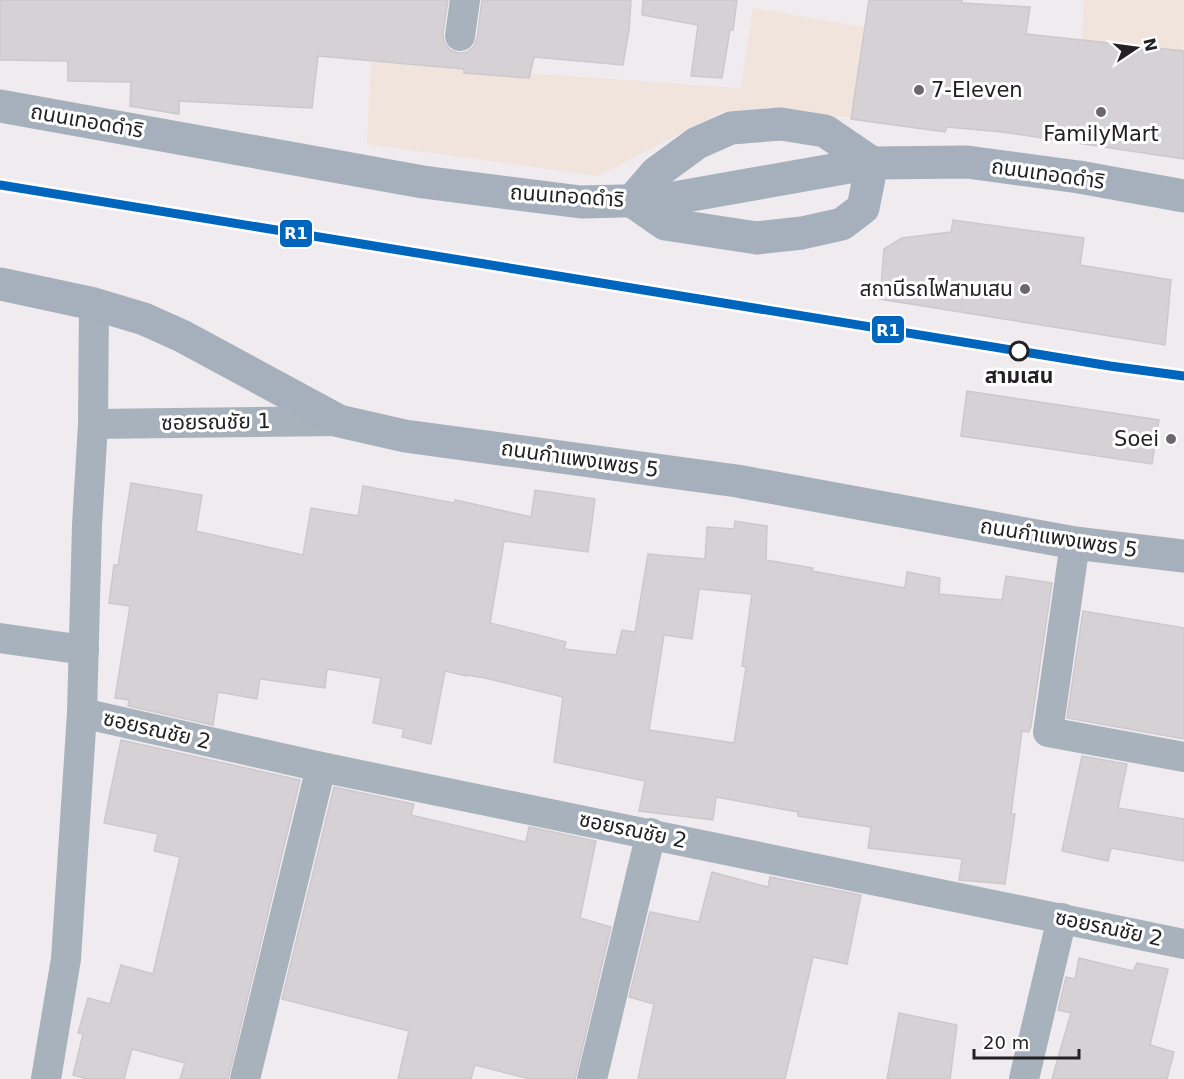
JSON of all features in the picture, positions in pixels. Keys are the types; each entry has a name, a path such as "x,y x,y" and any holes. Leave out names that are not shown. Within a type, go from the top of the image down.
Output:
{"street":[{"path":"460,36 465,0"},
{"name":"ถนนเทอดดำริ","path":"0,106 423,182 581,201 663,200 872,163 967,162 1180,197"},
{"path":"781,124 825,131 872,163 863,208 842,224 802,233 757,238 665,224 632,201 656,173 697,143 731,128 781,124"},
{"name":"ถนนกำแพงเพชร 5","path":"0,284 94,303 144,319 182,336 339,421 405,436 737,481 1075,543 1184,556"},
{"name":"ซอยรณชัย 2","path":"46,1079 66,959 82,713 87,525 93,424 94,303"},
{"name":"ซอยรณชัย 1","path":"93,424 339,421"},
{"path":"1075,543 1048,732 1184,757"},
{"path":"0,638 84,650"},
{"name":"ซอยรณชัย 2","path":"82,713 321,767 1184,944"},
{"path":"244,1079 321,767"},
{"path":"592,1079 651,833"},
{"path":"1024,1079 1062,918"}],"shaded area":[{"path":"1084,0 1184,0 1184,39 1173,151 800,112 724,111 598,176 367,144 371,62 741,88 753,8 1080,64"}],"building":[{"path":"0,0 448,0 444,42 450,50 458,53 467,52 474,46 482,0 631,0 623,65 534,57 529,78 464,73 464,69 318,56 312,108 179,101 179,114 130,106 131,82 68,81 68,61 0,60"},
{"path":"643,0 737,0 722,78 691,76 698,25 642,15"},
{"path":"869,0 962,0 962,3 1030,7 1026,34 1184,51 1184,159 1003,132 947,127 945,132 851,119"},
{"name":"สถานีรถไฟสามเสน","path":"953,220 1084,238 1080,265 1171,280 1165,345 880,299 884,249 902,238 951,232"},
{"path":"967,391 1159,420 1152,464 961,436"},
{"path":"131,483 202,495 196,531 303,555 311,508 358,516 363,486 454,503 455,500 531,517 535,490 595,499 588,552 504,541 490,623 566,642 564,649 616,655 622,630 635,632 648,554 705,559 707,527 734,529 735,521 767,526 766,560 813,568 812,571 905,588 907,572 940,578 939,594 1002,600 1006,576 1052,583 1031,726 1029,732 1022,731 1011,814 1015,814 1005,884 959,880 962,859 868,848 871,827 798,816 798,812 716,797 713,820 639,811 645,781 554,762 563,697 485,678 445,671 431,744 402,737 404,729 373,723 381,678 327,669 325,688 260,679 257,699 218,692 213,725 128,706 129,700 115,698 130,606 109,603 114,565 118,565","holes":["699,589 752,594 742,666 746,667 734,743 649,730 664,635 692,639"]},
{"path":"1083,611 1184,628 1184,739 1067,718"},
{"path":"121,740 300,780 228,1079 180,1079 185,1063 132,1049 124,1079 87,1079 73,1075 83,1034 78,1033 88,998 110,1004 121,965 153,974 180,857 154,851 158,834 104,823"},
{"path":"1082,756 1127,764 1118,808 1184,819 1184,861 1111,848 1108,861 1062,851"},
{"path":"334,787 414,804 411,815 526,842 529,827 596,841 580,918 611,927 575,1079 530,1079 475,1065 471,1079 398,1079 409,1031 282,999"},
{"path":"712,872 768,887 770,877 861,895 847,964 813,957 785,1079 638,1079 654,1004 629,997 650,912 699,922"},
{"path":"1079,958 1133,971 1137,963 1168,969 1150,1045 1174,1052 1167,1079 1052,1079 1071,1013 1058,1010 1066,977 1075,979"},
{"path":"899,1013 957,1025 950,1079 887,1079"}],"transit line":[{"name":"R1","path":"0,185 1110,366 1184,376"}],"place":[{"name":"7-Eleven","path":"919,90"},
{"name":"FamilyMart","path":"1101,112"},
{"name":"สถานีรถไฟสามเสน","path":"1025,289"},
{"name":"สามเสน","path":"1019,351"},
{"name":"Soei","path":"1171,439"}]}
